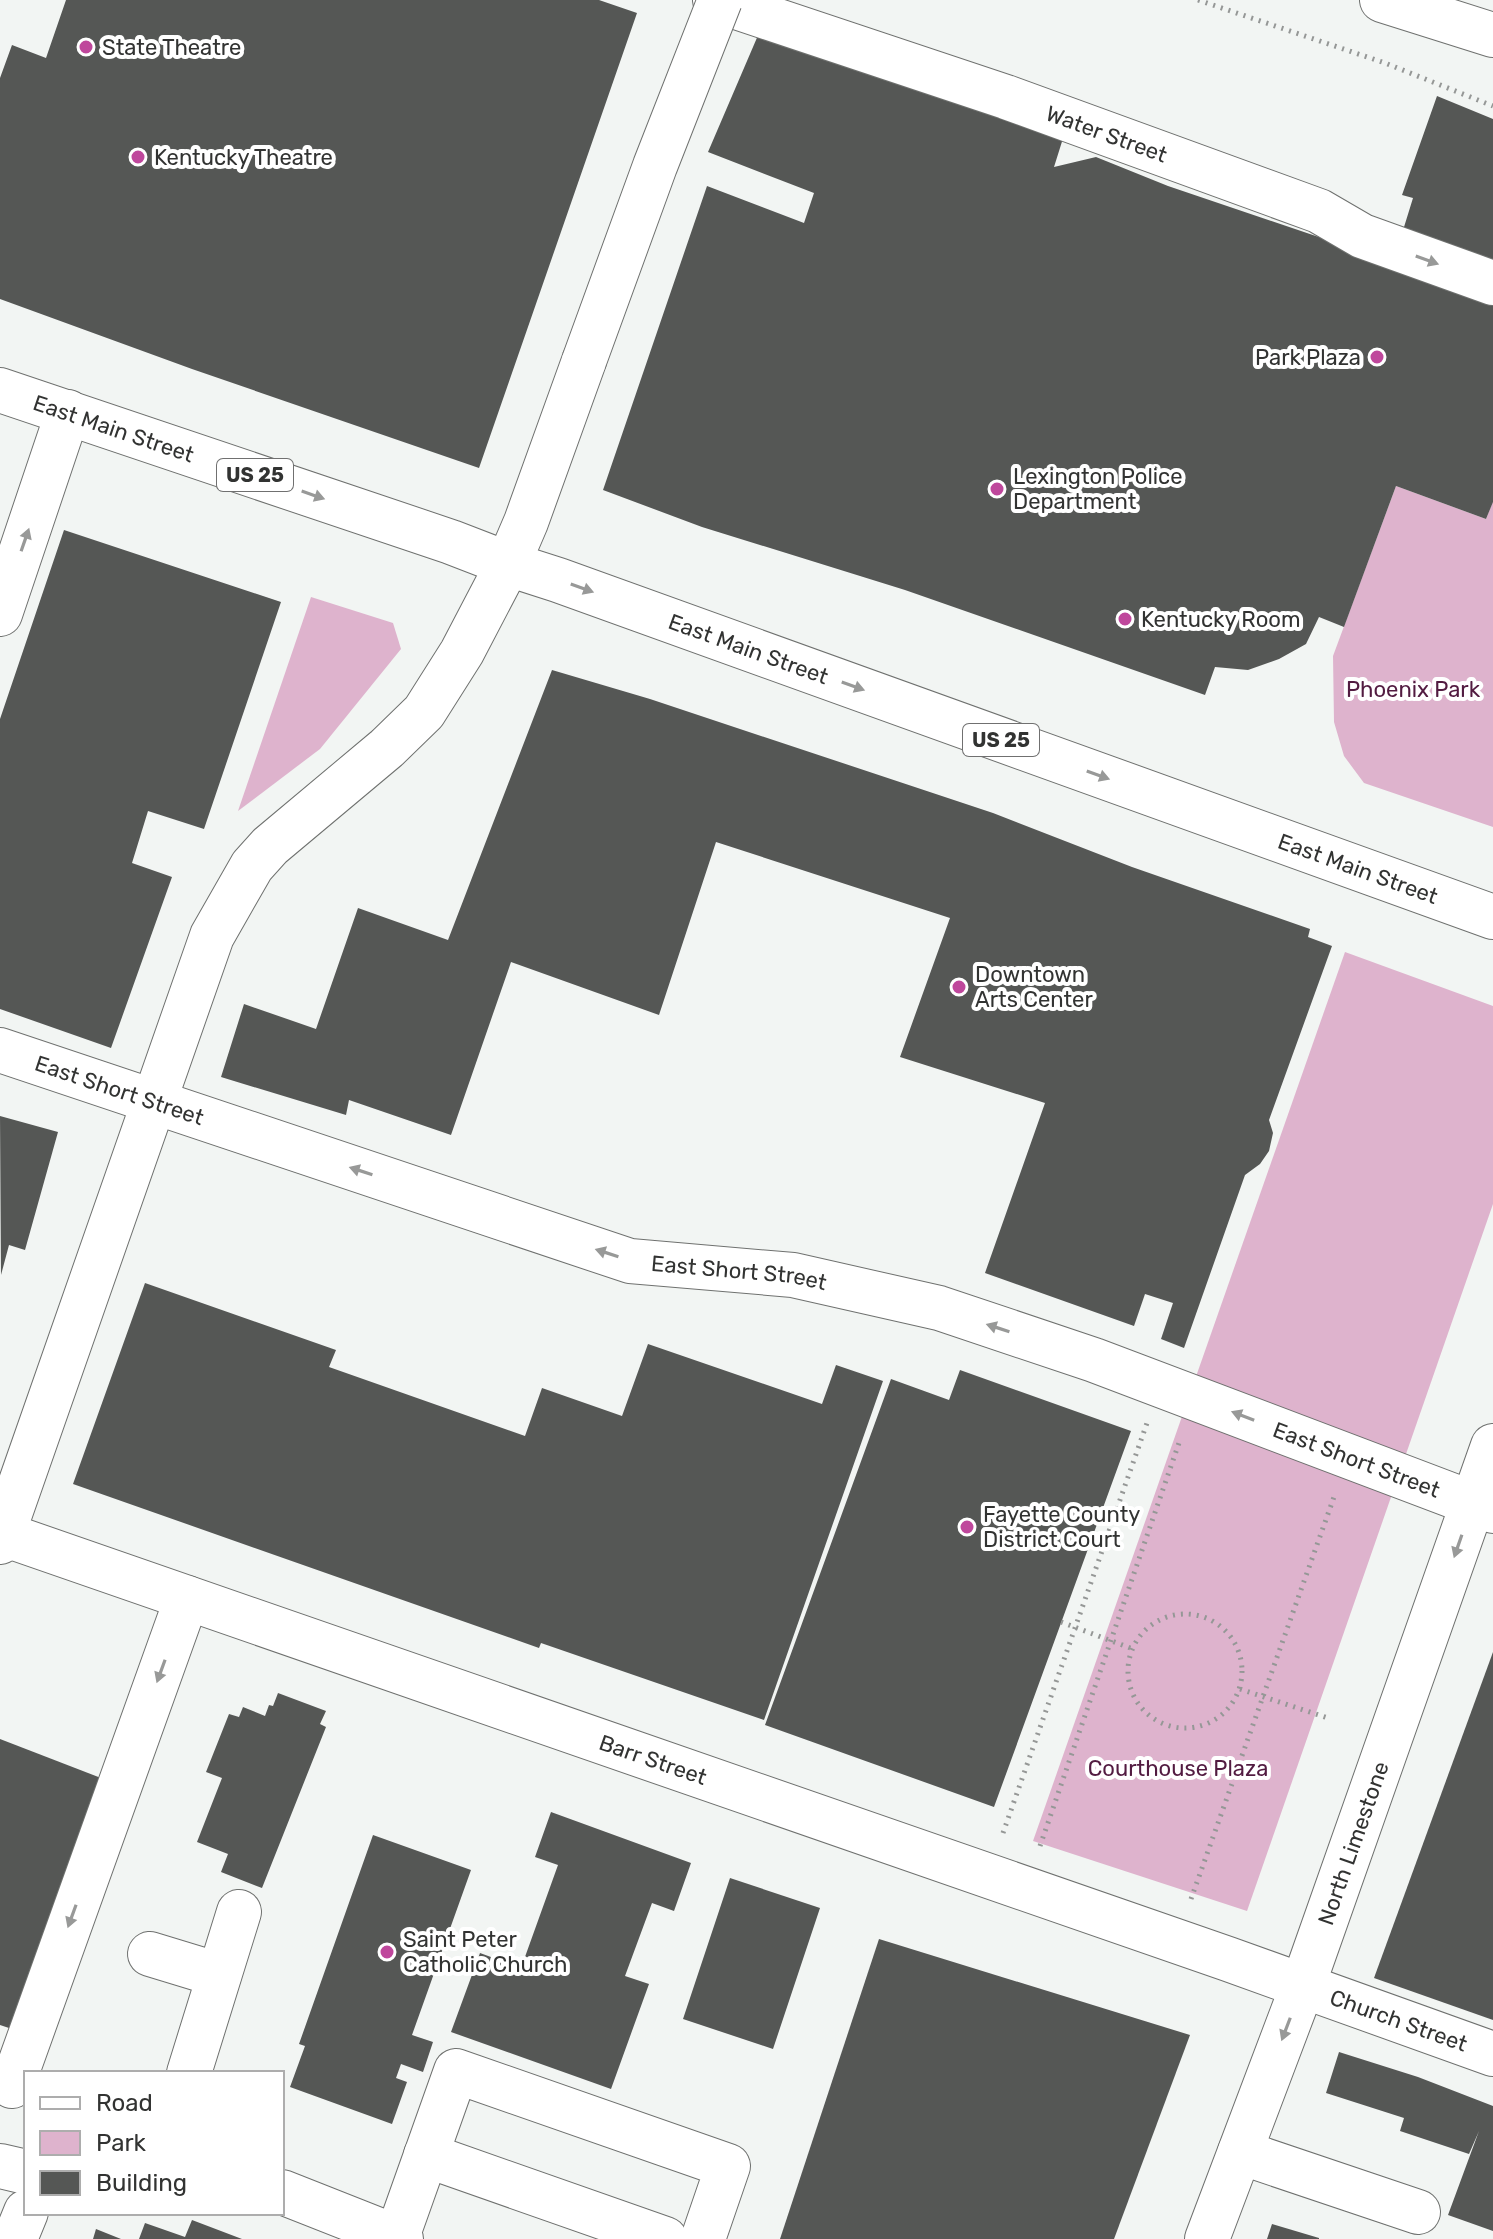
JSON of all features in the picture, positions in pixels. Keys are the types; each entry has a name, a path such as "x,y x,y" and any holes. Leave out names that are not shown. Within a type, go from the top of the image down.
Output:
{"street":[{"name":"Water Street","path":"717,0 1003,105 1319,211 1362,236 1493,283"},
{"path":"1,1538 212,936 252,866 270,846 387,748 424,712 462,652 508,564 526,522 717,0"},
{"path":"1382,0 1431,6 1462,24 1493,35"},
{"name":"East Main Street","path":"0,390 451,542 1493,917"},
{"path":"0,614 68,412"},
{"name":"East Short Street","path":"0,1050 630,1261 793,1275 939,1308 1094,1360 1483,1508"},
{"name":"North Limestone","path":"1207,2239 1483,1508 1493,1446"},
{"name":"Barr Street","path":"1,1538 187,1598 1303,1985"},
{"path":"13,2087 187,1598"},
{"path":"190,2071 239,1912"},
{"path":"150,1954 219,1975"},
{"name":"Church Street","path":"1303,1985 1493,2054"},
{"path":"284,2193 399,2238 456,2071 728,2166 703,2239"},
{"path":"1240,2152 1418,2212"},
{"path":"426,2155 665,2239"},
{"path":"0,2166 24,2172"},
{"path":"15,2239 25,2215"}],"path":[{"path":"1198,0 1385,63 1493,106"},
{"path":"1003,1833 1150,1414"},
{"path":"1040,1846 1180,1440"},
{"path":"1191,1899 1334,1496"},
{"path":"1183,1613 1201,1615 1218,1623 1231,1636 1240,1652 1243,1671 1240,1689 1231,1706 1216,1719 1198,1727 1178,1728 1159,1723 1143,1711 1132,1695 1127,1676 1133,1649 1136,1640 1148,1626 1164,1617 1183,1613"},
{"path":"1061,1622 1133,1649"},
{"path":"1240,1689 1328,1718"}],"green space":[{"name":"Phoenix Park","path":"1396,486 1486,519 1493,501 1493,827 1364,783 1344,756 1334,722 1333,656"},
{"path":"311,597 393,623 401,649 320,749 238,811"},
{"name":"Courthouse Plaza","path":"1345,952 1493,1006 1493,1204 1247,1911 1033,1841"}],"building":[{"path":"66,0 599,0 637,13 479,468 0,299 0,78 12,45 46,58"},
{"path":"762,26 1065,132 1054,167 1096,157 1168,186 1493,296 1493,502 1486,519 1396,486 1344,627 1319,617 1306,644 1279,659 1248,670 1215,667 1205,695 905,590 702,527 603,490 707,186 804,223 814,193 708,152"},
{"path":"1437,96 1493,119 1493,273 1400,240 1413,198 1402,195"},
{"path":"64,530 281,602 204,829 148,811 132,863 172,877 111,1048 0,1009 0,719"},
{"path":"552,670 650,699 993,813 1132,867 1310,929 1308,937 1332,946 1269,1120 1273,1133 1269,1151 1260,1164 1245,1175 1184,1348 1161,1339 1173,1303 1145,1294 1134,1326 985,1273 1045,1103 900,1057 950,918 716,842 659,1015 511,962 451,1135 349,1100 346,1115 221,1077 244,1004 316,1029 358,908 448,940"},
{"path":"0,1116 58,1132 25,1250 9,1245 1,1275"},
{"path":"145,1283 336,1350 329,1367 525,1436 542,1388 622,1416 648,1344 822,1404 836,1365 883,1381 764,1720 541,1643 539,1648 73,1484"},
{"name":"Fayette County District Court","path":"960,1370 1131,1431 994,1807 765,1725 891,1379 949,1400"},
{"path":"1493,1652 1493,2020 1374,1978"},
{"path":"278,1693 326,1711 320,1724 326,1727 262,1888 221,1872 228,1854 197,1842 222,1778 206,1772 229,1714 239,1717 243,1707 265,1716"},
{"path":"0,1739 101,1778 9,2028 0,2025"},
{"path":"551,1812 691,1863 674,1911 652,1903 625,1976 649,1984 611,2089 451,2032 480,1953 521,1968 558,1865 535,1857"},
{"name":"Saint Peter Catholic Church","path":"373,1835 471,1870 412,2035 433,2042 423,2072 401,2064 396,2078 407,2082 392,2124 290,2087 305,2046 299,2044"},
{"path":"730,1878 820,1908 773,2049 683,2019"},
{"path":"879,1939 1190,2035 1114,2239 780,2239"},
{"path":"1339,2052 1418,2077 1493,2106 1493,2231 1448,2215 1479,2131 1469,2154 1400,2131 1404,2118 1326,2093"},
{"path":"192,2220 242,2239 139,2239 145,2223 185,2237"},
{"path":"1272,2224 1319,2238 1319,2239 1267,2239"},
{"path":"96,2229 121,2239 93,2239"}],"place":[{"name":"State Theatre","path":"86,47"},
{"name":"Kentucky Theatre","path":"138,157"},
{"name":"Park Plaza","path":"1377,357"},
{"name":"Lexington Police Department","path":"997,489"},
{"name":"Kentucky Room","path":"1125,619"},
{"name":"Downtown Arts Center","path":"959,987"},
{"name":"Fayette County District Court","path":"967,1527"},
{"name":"Saint Peter Catholic Church","path":"387,1952"}]}
